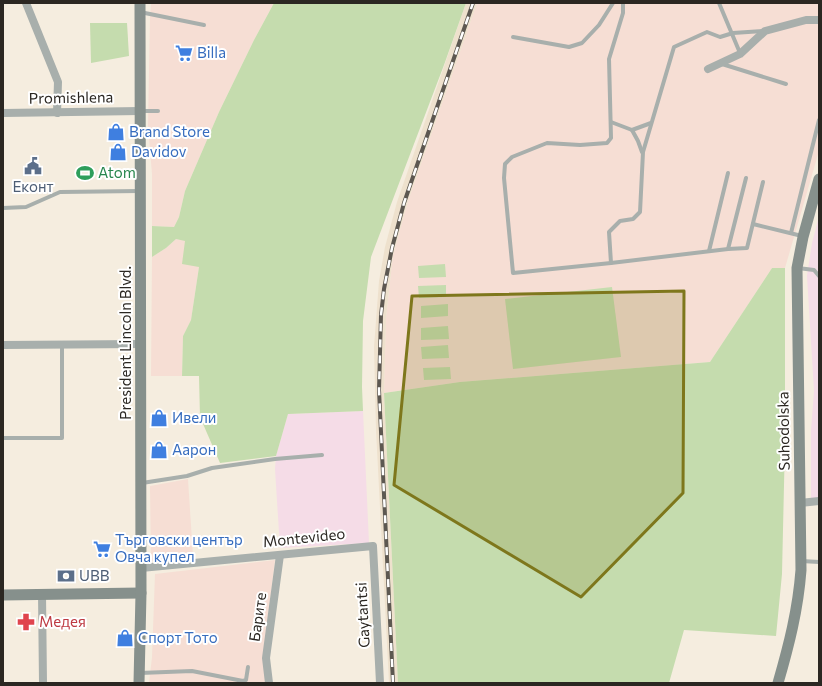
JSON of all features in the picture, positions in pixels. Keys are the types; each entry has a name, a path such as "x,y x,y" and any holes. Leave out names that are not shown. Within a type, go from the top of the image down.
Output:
{"street":[{"path":"26,3 58,82 57,113"},
{"name":"President Lincoln Blvd.","path":"139,678 141,593 140,7"},
{"path":"708,69 740,54 765,31 806,20 819,20"},
{"name":"Promishlena","path":"3,113 140,112"},
{"name":"Suhodolska","path":"778,683 790,643 797,608 801,561 797,268 803,237 819,179"},
{"path":"3,345 141,344"},
{"path":"800,503 819,501"},
{"name":"Montevideo","path":"141,568 373,546"},
{"name":"Gaytantsi","path":"373,546 380,683"},
{"name":"Барите","path":"269,683 266,658 280,555"},
{"path":"3,594 141,593"},
{"path":"42,594 43,683"}],"lane":[{"path":"513,37 569,47 582,43 599,25 613,3"},
{"path":"623,3 623,13 609,59 608,71 611,138 607,143 580,145 547,142 512,157 505,164 504,178 513,273 747,248 763,182"},
{"path":"719,3 733,33 740,54"},
{"path":"140,7 204,25"},
{"path":"611,263 609,232 620,221 634,219 640,212 642,152 674,47 707,32 720,37 733,33 765,31"},
{"path":"721,64 786,84"},
{"path":"140,112 158,111"},
{"path":"791,233 819,120"},
{"path":"611,122 632,130 638,140 642,152"},
{"path":"632,130 650,123"},
{"path":"709,251 728,173"},
{"path":"728,249 746,178"},
{"path":"3,208 26,207 60,192 140,191"},
{"path":"753,224 803,237"},
{"path":"797,268 814,270 819,276"},
{"path":"3,438 62,438 62,345"},
{"path":"141,483 186,476 212,468 275,459 322,455"},
{"path":"801,561 819,562"},
{"path":"139,678 192,671 243,681 247,678 248,667"}],"highlighted area":[{"path":"684,291 683,493 581,597 394,485 412,296"}],"shaded area":[{"path":"151,3 274,3 219,112 185,191 179,217 174,227 152,226 152,174 148,126"},
{"path":"466,3 477,3 408,201 393,255 386,318 384,393 398,683 389,683 376,430 374,347 379,281 385,247 397,202"},
{"path":"477,3 819,3 819,151 785,268 772,268 710,362 460,382 384,393 386,318 393,255 408,201"},
{"path":"819,216 819,499 811,499 811,430 814,391 807,276 812,243"},
{"path":"176,239 186,241 199,267 191,320 183,336 182,376 151,376 152,257"},
{"path":"363,411 369,543 280,548 275,469 276,456 288,414"},
{"path":"188,479 193,556 151,561 150,486"},
{"path":"275,560 265,641 265,683 149,683 152,657 155,574"}],"green space":[{"path":"274,3 466,3 371,257 363,321 363,411 288,414 276,456 220,463 200,417 199,376 182,376 183,336 191,320 199,267 182,264 185,241 176,239 152,257 152,226 174,227 179,217 185,191 219,112"},
{"path":"90,23 127,23 129,56 91,63"},
{"path":"445,264 446,277 419,278 418,266"},
{"path":"772,268 785,268 785,441 782,574 776,636 684,630 669,683 398,683 384,393 460,382 710,362"},
{"path":"446,285 446,297 419,298 418,286"},
{"path":"612,287 621,357 513,369 505,299"},
{"path":"448,304 448,316 421,318 421,306"},
{"path":"448,326 449,339 421,340 421,328"},
{"path":"448,345 449,358 422,359 421,347"},
{"path":"450,367 451,379 424,380 423,368"}],"railway":[{"path":"393,683 379,390 381,315 384,289 392,248 404,203 473,3"}],"place":[{"name":"Billa","path":"184,53"},
{"name":"Brand Store","path":"116,132"},
{"name":"Davidov","path":"118,152"},
{"name":"Еконт","path":"33,166"},
{"name":"Atom","path":"85,173"},
{"name":"Ивели","path":"159,418"},
{"name":"Аарон","path":"159,450"},
{"name":"Търговски център Овча купел","path":"102,549"},
{"name":"UBB","path":"66,576"},
{"name":"Медея","path":"26,622"},
{"name":"Спорт Тото","path":"125,638"}]}
